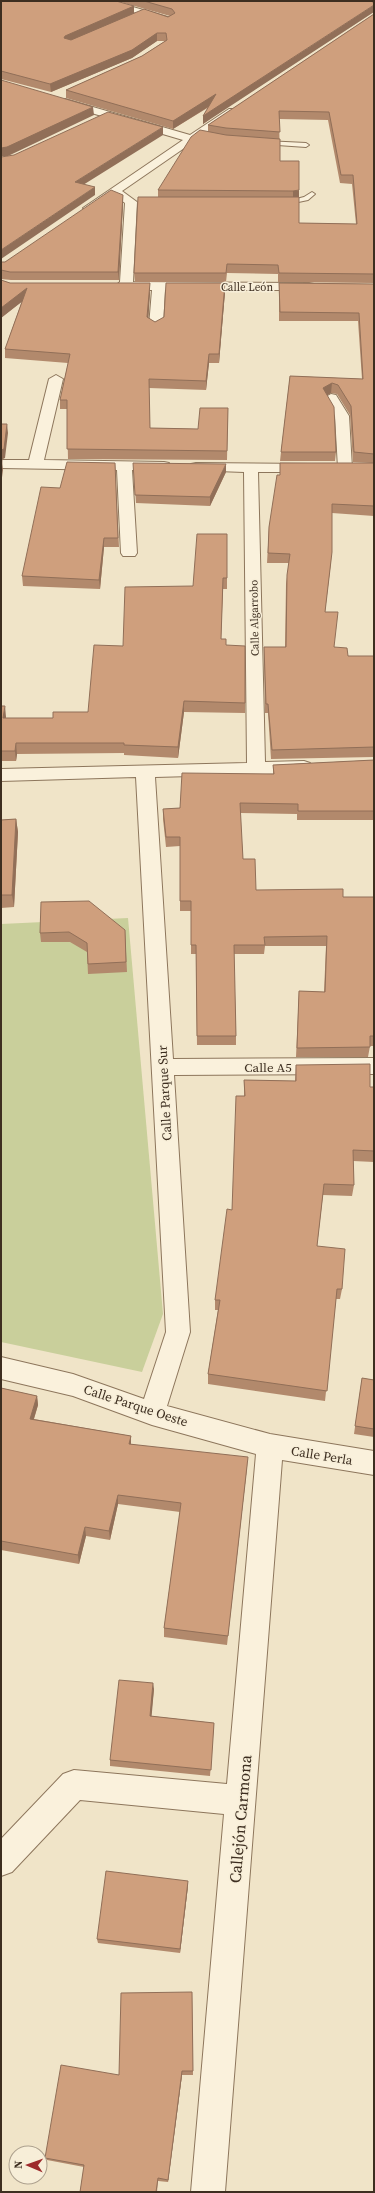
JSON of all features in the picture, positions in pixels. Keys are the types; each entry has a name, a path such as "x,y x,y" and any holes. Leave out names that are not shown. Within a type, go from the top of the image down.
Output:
{"street":[{"path":"102,1 169,20"},
{"path":"59,95 106,115 199,137"},
{"path":"80,214 199,137 243,104"},
{"path":"93,121 106,115"},
{"path":"115,191 134,202 126,286"},
{"name":"Calle León","path":"110,286 318,287"},
{"path":"156,326 159,286"},
{"path":"35,465 56,379"},
{"path":"1,464 353,468 342,416 331,398"},
{"path":"124,466 129,553"},
{"name":"Calle Algarrobo","path":"251,468 256,768"},
{"path":"1,775 319,766"},
{"name":"Calle Parque Sur","path":"145,770 178,1332 152,1413"},
{"name":"Calle A5","path":"162,1067 374,1066"},
{"name":"Calle Parque Oeste","path":"1,1368 73,1385 152,1413 270,1446"},
{"name":"Calle Perla","path":"270,1446 374,1463"},
{"name":"Callejón Carmona","path":"208,2192 242,1800 270,1446"},
{"path":"1,1861 74,1785 242,1800"}],"lane":[{"path":"133,17 145,13"},
{"path":"258,143 306,145"},
{"path":"279,202 294,203 306,199 312,194"}],"green space":[{"path":"128,918 163,1314 142,1372 1,1342 1,924"}],"building":[{"path":"1,1 116,1 134,6 65,36 64,38 71,40 144,9 168,17 175,13 172,9 144,1 371,1 374,5 203,116 216,94 173,121 66,90 142,56 167,40 166,33 157,33 132,50 50,84 1,71"},
{"path":"374,14 374,274 279,273 278,265 227,264 226,273 134,273 138,197 299,197 299,223 357,224 353,175 341,175 329,112 279,111 280,132 226,128 208,125"},
{"path":"1,80 93,107 7,147 1,148"},
{"path":"108,112 163,127 75,182 95,187 1,250 1,157 14,155"},
{"path":"200,130 226,135 280,139 280,161 299,161 299,190 158,190 191,137"},
{"path":"111,190 123,195 118,272 10,272 1,270 1,262 5,262"},
{"path":"1,280 10,283 150,283 147,317 155,322 164,317 166,283 225,283 219,354 209,354 206,381 149,379 150,428 198,429 200,408 228,408 227,451 67,449 67,400 60,400 70,354 5,349 27,288 1,308"},
{"path":"279,283 374,284 374,454 354,452 351,406 338,385 332,383 323,388 334,407 336,452 281,452 290,376 363,379 359,313 280,312"},
{"path":"1,424 7,424 4,449 1,450"},
{"path":"67,462 115,463 118,538 104,538 99,580 22,576 41,487 60,488"},
{"path":"133,463 226,464 210,497 135,495"},
{"path":"280,463 374,463 374,506 332,504 332,552 325,612 338,612 334,647 347,648 348,656 374,656 374,747 272,750 268,704 266,704 264,647 286,647 287,575 290,554 268,553 269,527 277,475 280,475"},
{"path":"197,534 227,534 227,578 223,578 221,639 226,639 226,645 245,646 245,703 184,701 178,747 124,745 124,743 16,743 15,751 1,751 1,706 5,706 3,718 53,718 53,712 88,712 94,645 123,646 125,587 193,586"},
{"path":"374,760 374,811 298,811 298,804 240,803 243,859 255,859 256,890 343,889 343,897 374,897 374,1036 370,1036 370,1047 297,1048 299,991 325,992 327,936 264,937 265,945 234,945 236,1036 197,1036 196,945 191,945 191,901 180,901 180,837 166,837 163,809 180,808 182,773 274,774 273,765"},
{"path":"16,819 12,895 1,895 1,820"},
{"path":"89,901 125,930 126,962 88,964 87,943 69,932 40,933 41,902"},
{"path":"370,1064 370,1087 374,1087 374,1151 353,1150 354,1185 324,1184 317,1246 345,1249 342,1289 337,1289 327,1391 208,1374 220,1300 215,1300 227,1209 232,1210 236,1096 245,1096 244,1080 296,1081 296,1065"},
{"path":"362,1378 374,1380 374,1429 355,1426"},
{"path":"1,1388 37,1396 30,1419 131,1436 129,1444 248,1457 228,1636 164,1628 181,1503 118,1495 109,1531 85,1527 78,1555 1,1541"},
{"path":"119,1680 153,1683 150,1716 214,1723 211,1770 110,1760"},
{"path":"106,1871 188,1881 180,1949 97,1939"},
{"path":"192,1992 193,2071 182,2071 168,2180 158,2178 156,2192 80,2192 84,2165 48,2159 47,2145 61,2065 119,2075 121,1993"}]}
